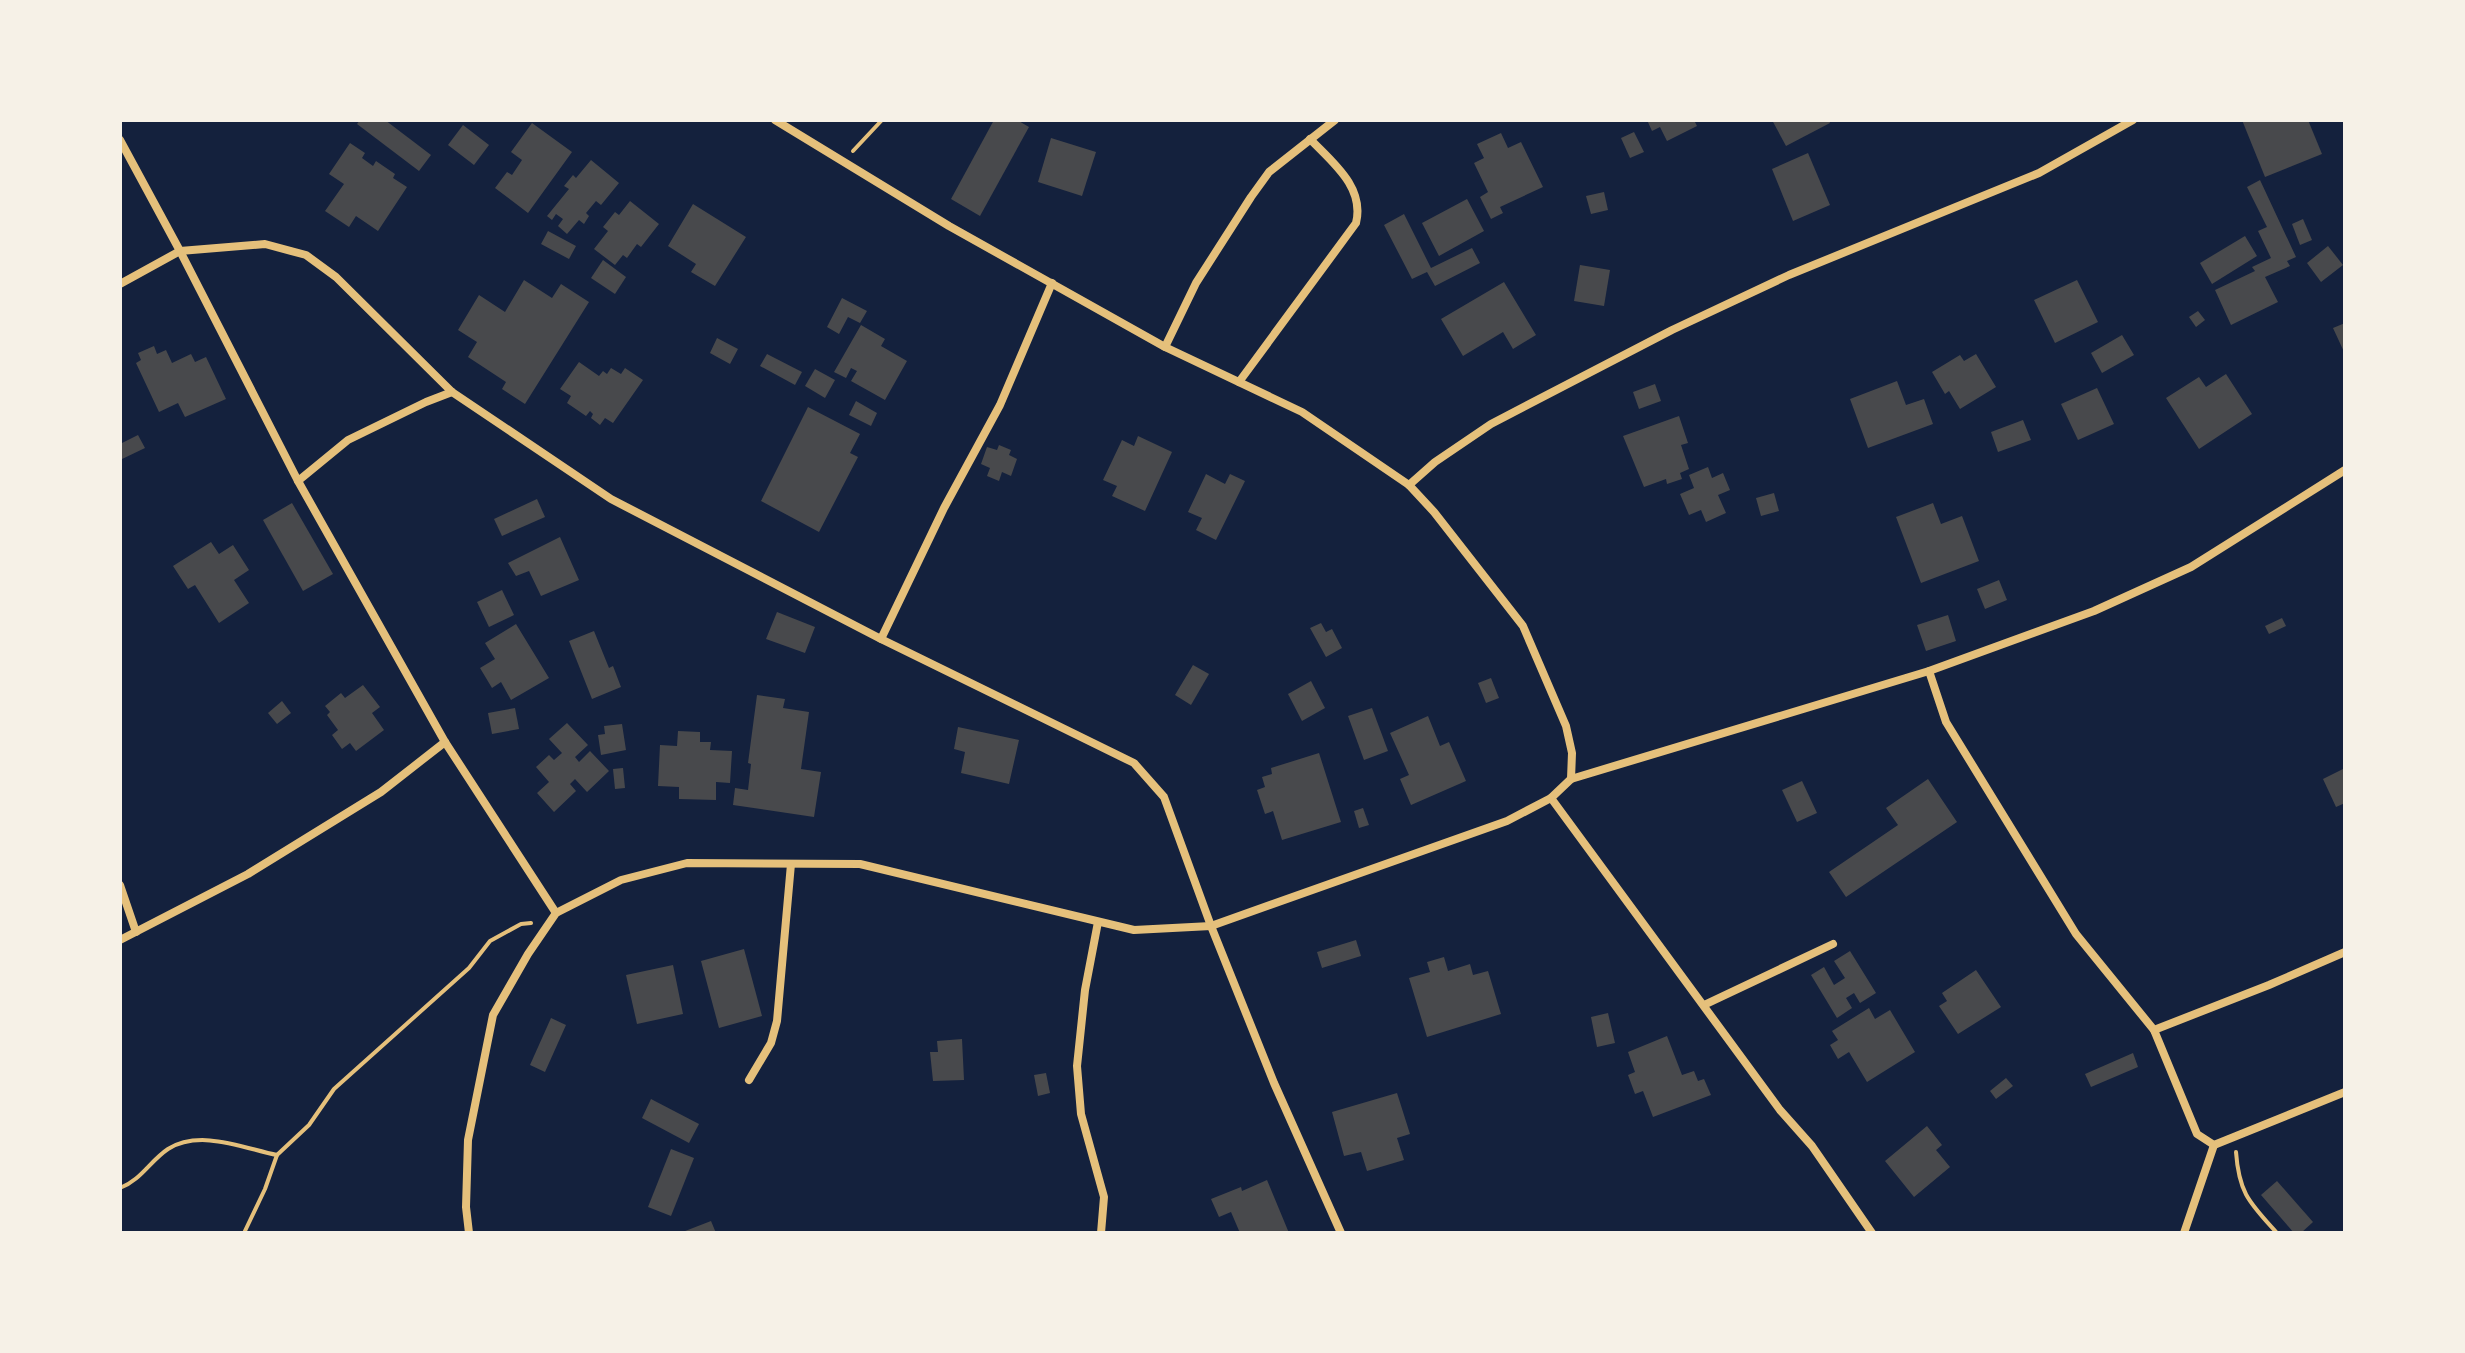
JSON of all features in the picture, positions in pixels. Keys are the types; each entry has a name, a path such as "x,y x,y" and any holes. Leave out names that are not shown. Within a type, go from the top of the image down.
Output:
{"street":[{"path":"775,120 1165,347 1302,412 1409,485 1434,512 1523,626 1566,726 1572,753 1571,779"},
{"path":"1165,347 1196,283 1269,172 1335,120"},
{"path":"1409,485 1435,462 1491,424 1672,330 1789,275 2039,173 2133,120"},
{"path":"1239,382 1356,223 1359,213 1351,183 1310,139"},
{"path":"120,140 298,481 445,742 556,913"},
{"path":"120,284 180,251 265,244 306,255 336,277 452,392 611,499 881,639 1134,763 1164,797 1211,926 1274,1083 1341,1233"},
{"path":"881,639 944,508 1000,405 1052,283"},
{"path":"298,481 348,440 452,392"},
{"path":"469,1233 466,1207 468,1140 493,1015 556,913 621,880 687,863 860,864 1134,930 1211,926 1507,821 1551,798 1571,779 1929,671 2094,611 2191,567 2345,470"},
{"path":"1929,671 1946,722 2076,934 2154,1030 2197,1134 2214,1145"},
{"path":"120,940 262,866 381,792 445,742"},
{"path":"1551,798 1780,1110 1812,1146 1872,1233"},
{"path":"749,1080 771,1043 777,1021 791,864"},
{"path":"120,885 136,932"},
{"path":"1098,922 1085,990 1077,1066 1081,1114 1104,1197 1101,1233"},
{"path":"1704,1005 1833,944"},
{"path":"2154,1030 2345,952"},
{"path":"2214,1145 2345,1092"},
{"path":"2184,1233 2214,1145"}],"path":[{"path":"843,162 882,120"},
{"path":"244,1233 277,1155 309,1125 334,1089 469,968 490,941 521,924 549,922"},
{"path":"2235,1137 2238,1179 2250,1203 2277,1233"},
{"path":"120,1188 133,1183 168,1149 203,1139 277,1155"}],"building":[{"path":"360,120 385,120 431,155 419,171 357,124"},
{"path":"994,120 1017,120 1029,127 980,216 951,199"},
{"path":"1647,120 1694,120 1697,126 1667,141 1660,127 1652,131"},
{"path":"1772,120 1829,120 1830,123 1786,146"},
{"path":"2242,120 2308,120 2322,154 2265,177"},
{"path":"532,123 572,152 528,213 495,188 507,172 512,175 522,160 511,152"},
{"path":"463,125 489,145 474,165 448,145"},
{"path":"1634,132 1644,152 1630,158 1621,138"},
{"path":"1501,133 1508,148 1521,142 1543,187 1500,207 1503,213 1491,219 1480,197 1488,192 1474,163 1484,158 1477,144"},
{"path":"1051,138 1096,152 1082,196 1038,182"},
{"path":"350,143 365,153 362,158 373,166 376,161 407,187 378,231 356,216 349,227 325,211 344,184 329,174"},
{"path":"1808,153 1830,205 1793,221 1772,169"},
{"path":"591,160 619,183 601,205 596,201 586,213 589,216 584,224 579,220 567,234 558,226 563,219 556,214 552,220 547,216 569,189 564,186 573,175 576,178"},
{"path":"2260,180 2296,257 2287,261 2290,266 2265,277 2278,302 2231,325 2215,290 2255,271 2252,267 2271,258 2258,231 2267,227 2247,187"},
{"path":"1604,192 1608,210 1591,214 1586,196"},
{"path":"1467,199 1484,231 1439,256 1422,223"},
{"path":"630,201 659,224 641,247 637,244 627,258 623,255 615,265 594,249 608,231 603,227 615,212 619,215"},
{"path":"693,204 746,237 715,286 691,272 696,264 668,246"},
{"path":"1404,214 1431,268 1472,248 1480,263 1435,286 1427,272 1412,279 1384,225"},
{"path":"2303,219 2312,240 2300,245 2292,224"},
{"path":"548,231 576,246 569,259 541,244"},
{"path":"2245,236 2257,256 2212,284 2200,263"},
{"path":"2328,246 2343,265 2321,282 2307,263"},
{"path":"603,260 626,277 615,294 591,278"},
{"path":"1580,265 1610,270 1604,306 1574,301"},
{"path":"524,280 552,298 561,284 589,302 525,404 502,389 506,382 468,357 477,342 458,330 479,295 505,312"},
{"path":"2077,280 2098,322 2055,343 2034,300"},
{"path":"1504,282 1536,335 1513,349 1503,332 1463,356 1441,319"},
{"path":"842,298 867,311 860,323 848,317 839,334 827,327"},
{"path":"2198,311 2205,320 2196,327 2189,317"},
{"path":"2345,323 2345,354 2333,328"},
{"path":"861,325 885,339 881,346 907,361 885,400 851,381 857,371 851,368 846,378 834,372"},
{"path":"2122,335 2134,355 2102,373 2091,353"},
{"path":"717,338 738,349 730,364 710,353"},
{"path":"154,346 157,354 166,350 172,363 191,354 195,362 206,357 226,399 185,417 178,403 159,412 136,363 141,360 138,353"},
{"path":"767,354 802,372 795,385 760,366"},
{"path":"1976,354 1996,387 1960,409 1949,391 1945,394 1932,372 1960,355 1964,361"},
{"path":"579,362 599,376 603,371 607,374 611,368 621,374 625,368 643,380 613,423 605,418 600,425 591,418 593,414 590,411 586,416 567,403 571,396 560,389"},
{"path":"815,369 835,380 825,398 805,386"},
{"path":"2226,374 2252,414 2199,449 2166,398 2199,377 2206,387"},
{"path":"1897,381 1906,405 1924,399 1933,424 1868,448 1850,399"},
{"path":"1655,384 1661,401 1639,409 1633,392"},
{"path":"2097,388 2114,424 2078,440 2061,404"},
{"path":"856,401 877,413 871,426 849,415"},
{"path":"808,407 860,434 850,453 858,457 819,532 761,501"},
{"path":"1679,416 1688,443 1681,445 1689,469 1680,473 1682,479 1667,484 1666,479 1644,487 1623,436"},
{"path":"2023,420 2031,440 1998,452 1991,432"},
{"path":"138,435 145,448 120,460 120,444"},
{"path":"1138,436 1172,452 1145,511 1112,496 1117,486 1103,480 1122,440 1134,446"},
{"path":"999,445 1011,450 1009,455 1017,459 1011,476 1002,472 999,481 987,476 990,468 981,464 987,447 997,450"},
{"path":"1708,467 1712,478 1723,473 1730,490 1718,495 1726,513 1706,522 1701,510 1689,515 1680,494 1694,488 1689,475"},
{"path":"1206,474 1225,484 1230,474 1245,481 1216,540 1196,530 1202,518 1188,512"},
{"path":"1774,493 1779,511 1761,516 1756,498"},
{"path":"537,499 545,517 502,536 494,519"},
{"path":"292,503 333,574 303,591 263,520"},
{"path":"1933,503 1941,524 1962,516 1979,561 1921,583 1896,517"},
{"path":"560,537 579,580 541,596 529,571 516,576 508,563"},
{"path":"211,542 219,554 233,545 249,570 234,580 249,603 219,623 195,585 188,589 173,566"},
{"path":"1999,580 2007,600 1985,609 1977,589"},
{"path":"502,590 514,615 489,627 477,602"},
{"path":"777,612 815,627 805,653 766,639"},
{"path":"1948,615 1956,641 1926,651 1917,625"},
{"path":"2282,618 2286,626 2269,634 2265,626"},
{"path":"1321,623 1326,632 1332,629 1342,648 1326,657 1310,628"},
{"path":"516,624 549,678 511,700 501,682 492,688 480,668 495,659 485,643"},
{"path":"594,631 609,668 613,666 621,687 592,699 569,641"},
{"path":"1193,665 1209,674 1191,705 1175,695"},
{"path":"1491,678 1499,698 1486,703 1478,683"},
{"path":"1311,681 1325,708 1302,721 1288,694"},
{"path":"363,685 380,707 372,713 384,730 356,751 350,743 342,749 332,735 338,730 327,715 330,712 325,706 341,693 345,698"},
{"path":"757,695 785,699 783,708 809,712 801,769 821,772 814,817 733,805 735,788 748,790 751,764 748,763"},
{"path":"282,701 291,713 277,724 268,713"},
{"path":"515,708 519,729 492,734 488,713"},
{"path":"1372,708 1388,751 1364,760 1348,716"},
{"path":"1428,716 1440,746 1449,742 1466,781 1411,805 1400,779 1409,775 1390,733"},
{"path":"567,723 588,745 575,757 579,762 590,751 609,771 587,792 575,779 570,784 576,791 554,812 537,793 549,782 536,767 549,755 554,760 562,753 549,739"},
{"path":"622,724 626,750 601,755 598,735 605,734 604,726"},
{"path":"958,727 1019,740 1009,784 961,773 965,752 954,749"},
{"path":"678,731 700,732 700,742 711,742 710,750 732,751 730,783 716,782 716,800 679,799 679,787 658,786 660,745 677,746"},
{"path":"1319,753 1341,822 1282,840 1273,811 1265,814 1257,790 1265,787 1262,777 1272,774 1271,768"},
{"path":"623,768 625,788 615,789 613,769"},
{"path":"2345,768 2345,803 2336,807 2323,779"},
{"path":"1928,779 1957,822 1846,897 1829,872 1898,825 1886,808"},
{"path":"1802,781 1817,813 1797,822 1782,790"},
{"path":"1363,808 1369,825 1359,828 1354,811"},
{"path":"1356,940 1361,956 1322,968 1317,952"},
{"path":"744,949 762,1016 719,1028 701,961"},
{"path":"1850,951 1876,993 1860,1003 1854,993 1846,998 1852,1008 1837,1018 1811,975 1824,967 1834,985 1845,978 1834,961"},
{"path":"1444,957 1448,971 1470,964 1473,975 1488,971 1501,1014 1427,1037 1409,978 1430,972 1427,962"},
{"path":"673,965 683,1014 637,1024 626,975"},
{"path":"1976,970 2001,1007 1958,1034 1939,1006 1947,1001 1942,993"},
{"path":"1869,1008 1875,1019 1890,1010 1915,1052 1867,1082 1849,1052 1838,1059 1830,1045 1838,1040 1832,1031"},
{"path":"1608,1013 1615,1043 1597,1047 1591,1017"},
{"path":"551,1018 566,1025 545,1072 530,1065"},
{"path":"1667,1036 1682,1075 1694,1071 1698,1081 1704,1079 1711,1095 1653,1117 1643,1091 1635,1094 1628,1075 1635,1072 1628,1052"},
{"path":"962,1039 964,1080 933,1081 930,1052 938,1052 937,1041"},
{"path":"2133,1053 2138,1067 2091,1087 2085,1074"},
{"path":"1046,1073 1050,1093 1038,1096 1034,1075"},
{"path":"2006,1078 2013,1086 1996,1099 1990,1091"},
{"path":"1397,1093 1410,1134 1397,1138 1404,1160 1367,1171 1361,1152 1344,1156 1332,1112"},
{"path":"651,1099 699,1124 689,1143 642,1118"},
{"path":"1927,1126 1942,1145 1936,1150 1950,1167 1914,1197 1885,1161"},
{"path":"671,1149 694,1158 671,1216 648,1207"},
{"path":"1267,1180 1289,1233 1240,1233 1231,1212 1219,1217 1211,1199"},
{"path":"2277,1181 2313,1222 2301,1233 2294,1233 2261,1195"},
{"path":"711,1221 716,1233 680,1233"}]}
